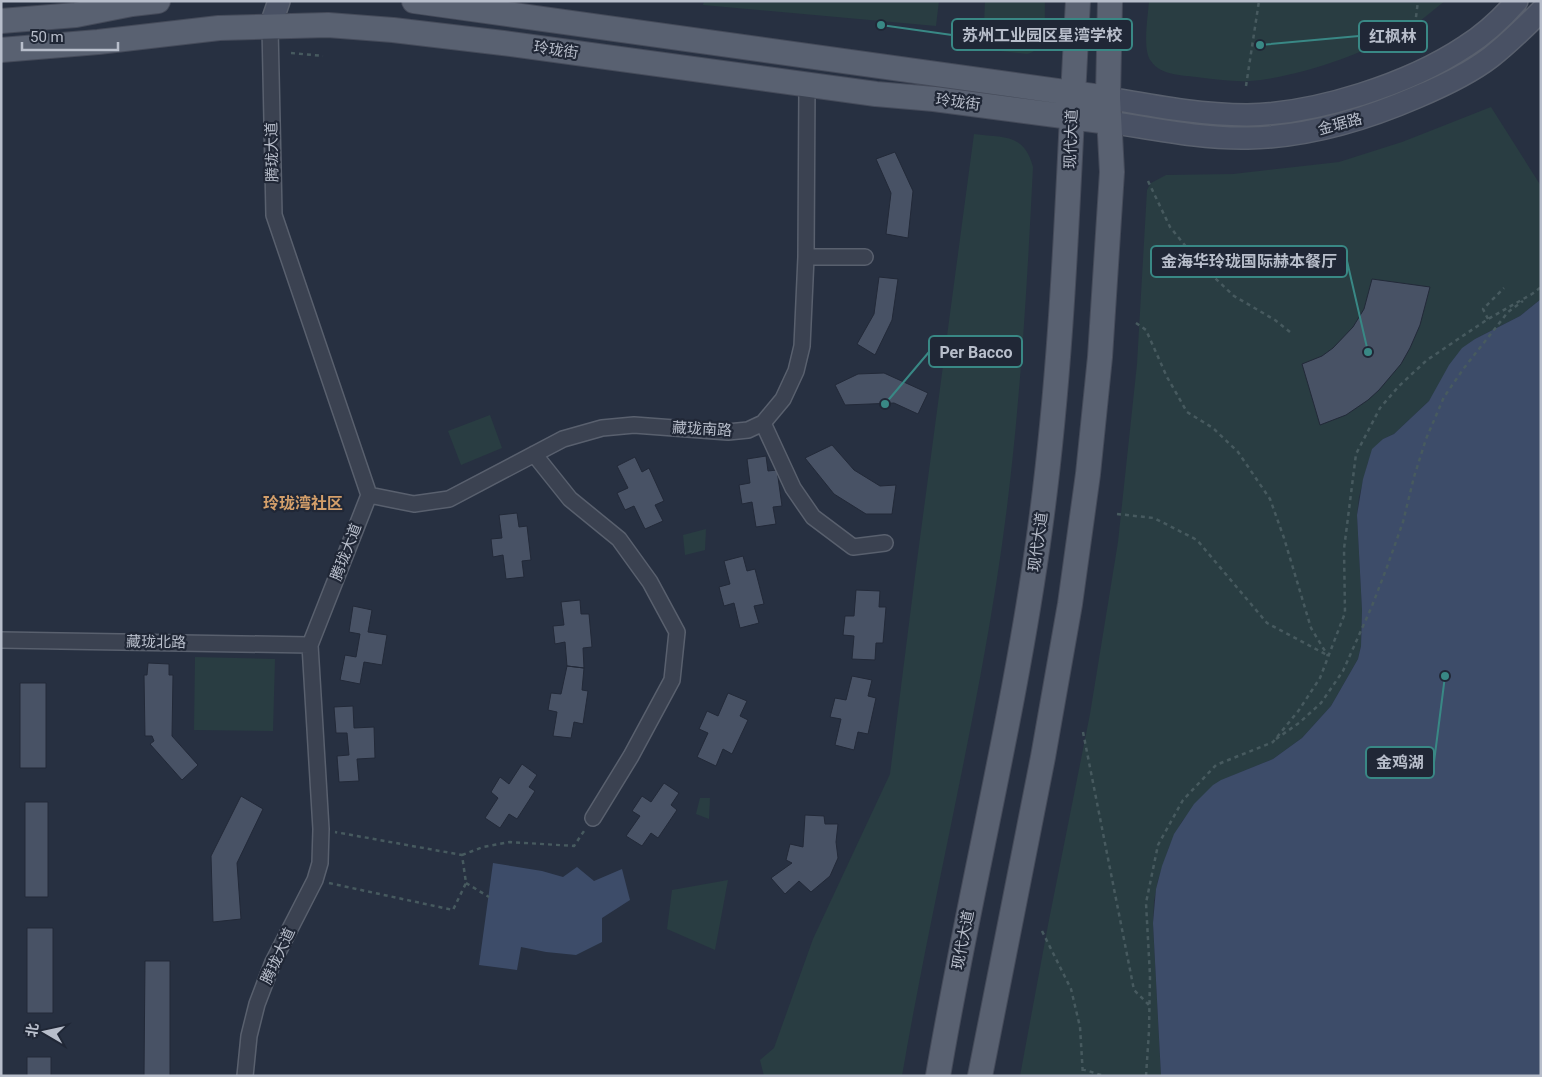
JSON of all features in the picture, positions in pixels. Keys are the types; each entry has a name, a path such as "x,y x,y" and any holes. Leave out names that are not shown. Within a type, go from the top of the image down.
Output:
{"main road":[{"path":"1,21 76,15 158,1"},
{"path":"263,1 270,27"},
{"path":"270,27 279,1"},
{"name":"玲珑街","path":"414,1 1108,98"},
{"name":"现代大道","path":"938,1076 966,924 1003,747 1041,528 1066,260 1078,1"},
{"path":"980,1076 1043,757 1070,604 1088,474 1100,357 1112,172 1108,98 1110,1"},
{"name":"金琚路","path":"1108,98 1189,111 1227,114 1263,114 1315,107 1382,87 1441,60 1477,39 1518,1"},
{"name":"金琚路","path":"1109,122 1186,134 1247,138 1299,134 1353,121 1391,108 1464,74 1497,52 1541,11"},
{"name":"玲珑街","path":"1,50 98,42 219,28 328,26 393,30 807,85 1109,122"}],"street":[{"name":"腾珑大道","path":"245,1076 249,1036 257,1004 273,962 315,880 320,863 321,829 310,645 369,495 274,215 270,27"},
{"path":"807,85 806,257 802,346 796,371 783,400 763,423 793,488 813,517 854,547 885,543"},
{"path":"806,257 865,257"},
{"name":"藏珑南路","path":"369,495 414,504 449,499 563,439 602,428 634,425 728,432 748,430 763,423"},
{"path":"534,454 570,499 619,539 650,582 678,632 672,680 631,756 593,818"},
{"name":"藏珑北路","path":"1,640 310,645"}],"path":[{"path":"1246,86 1259,1"},
{"path":"1414,33 1418,1"},
{"path":"292,53 322,56"},
{"path":"1148,180 1170,227 1201,265 1234,296 1275,320 1290,332"},
{"path":"1146,1076 1150,976 1146,903 1158,845 1183,800 1216,765 1273,742 1299,723 1320,703 1344,671 1387,567 1403,522 1420,458 1444,398 1464,368 1508,312 1541,287"},
{"path":"1488,319 1483,309 1504,288"},
{"path":"1273,742 1299,710 1320,678 1345,612 1344,549 1356,454 1380,408 1399,386 1427,360 1488,319 1532,294"},
{"path":"1136,324 1146,330 1167,377 1187,412 1213,428 1238,452 1270,499 1311,628 1328,656"},
{"path":"1117,514 1154,518 1198,540 1267,623 1328,656"},
{"path":"1084,732 1134,990 1150,1006"},
{"path":"321,829 462,856 483,846 510,842 574,846 593,818"},
{"path":"315,880 453,910 466,883 462,856"},
{"path":"466,883 489,897"},
{"path":"1042,932 1071,989 1080,1027 1083,1076"},
{"path":"1082,1069 1104,1076"}],"green space":[{"path":"704,1 939,1 936,26 703,5"},
{"path":"985,1 1045,1 1044,32 1039,46 1027,54 983,49"},
{"path":"1149,1 1445,1 1405,31 1350,56 1289,75 1243,81 1178,75 1165,72 1155,66 1148,56 1147,49 1146,33"},
{"path":"1491,107 1541,186 1541,299 1520,316 1475,339 1429,401 1394,434 1383,439 1368,462 1359,497 1357,515 1362,610 1361,646 1358,659 1331,706 1302,738 1273,759 1222,780 1182,821 1169,847 1158,880 1154,901 1153,923 1161,1076 1020,1076 1090,714 1118,542 1137,364 1147,190 1151,183 1166,175 1233,174 1339,162 1402,142"},
{"path":"974,134 1011,139 1024,148 1033,167 1020,377 1004,533 986,647 902,1076 764,1076 760,1060 774,1048 813,939 890,774"},
{"path":"490,415 502,448 461,465 448,431"},
{"path":"706,529 705,550 685,555 683,535"},
{"path":"195,657 275,659 273,731 194,730"},
{"path":"700,798 710,798 709,819 696,814"},
{"path":"728,880 715,950 667,929 672,890"}],"water":[{"path":"1541,299 1541,1076 1161,1076 1153,923 1156,889 1174,834 1194,804 1213,785 1273,759 1302,738 1331,706 1358,659 1361,646 1362,610 1357,515 1363,479 1372,449 1383,439 1394,434 1429,401 1449,365 1462,348 1475,339 1520,316"},
{"path":"493,863 542,871 563,877 577,867 594,881 622,869 630,900 602,918 602,942 576,955 521,947 517,970 479,965"}],"building":[{"path":"895,152 913,191 908,238 886,234 891,193 876,159"},
{"path":"879,277 898,279 892,320 875,355 857,344 874,314"},
{"path":"1372,279 1430,287 1420,325 1401,364 1379,390 1346,415 1320,425 1302,364 1322,356 1333,348 1353,327 1364,309"},
{"path":"884,373 928,393 918,414 894,403 845,405 835,385 858,374"},
{"path":"832,445 854,470 880,486 896,485 892,514 866,514 834,494 805,458"},
{"path":"766,456 768,471 777,470 782,506 773,507 776,524 756,527 752,502 742,504 739,485 750,483 747,459"},
{"path":"635,457 642,472 649,468 664,501 655,505 663,521 645,529 634,506 625,510 617,493 628,488 617,466"},
{"path":"517,513 519,527 527,526 531,560 522,561 524,577 506,579 503,555 493,557 491,539 502,538 499,515"},
{"path":"743,556 747,571 755,569 764,604 754,606 759,623 740,628 734,603 724,606 719,587 730,584 724,561"},
{"path":"856,590 880,591 879,607 886,607 883,643 876,643 875,660 852,659 854,636 843,635 845,616 854,616"},
{"path":"580,600 581,614 589,614 592,647 583,648 584,668 567,666 565,642 555,644 553,626 564,625 561,602"},
{"path":"353,606 372,610 368,632 387,635 382,665 364,662 360,684 340,680 345,655 356,657 360,634 349,632"},
{"path":"148,663 169,664 169,675 173,675 172,736 198,765 182,780 150,744 154,741 152,736 145,736 144,675 147,675"},
{"path":"567,666 584,668 582,690 588,691 583,724 574,722 571,738 553,736 557,712 548,710 551,693 561,694"},
{"path":"852,676 872,680 868,696 876,698 868,734 858,732 854,750 835,745 841,719 830,717 835,698 846,700"},
{"path":"20,683 46,683 46,768 20,768"},
{"path":"728,693 747,701 740,716 748,720 732,754 723,749 716,766 697,757 708,733 699,729 707,711 718,716"},
{"path":"353,706 354,728 374,727 375,758 357,759 359,781 339,782 337,756 349,755 347,733 336,733 334,707"},
{"path":"522,764 537,775 529,787 535,791 517,819 509,814 500,828 485,818 498,798 491,792 500,777 509,784"},
{"path":"664,783 679,793 671,805 677,810 658,838 651,833 642,846 626,836 640,816 632,811 642,796 651,802"},
{"path":"241,796 263,809 237,863 241,919 213,922 211,856"},
{"path":"25,802 48,802 48,897 25,897"},
{"path":"805,815 824,816 825,824 838,824 836,842 838,858 830,876 811,892 799,881 785,894 771,878 792,863 786,860 790,844 803,847"},
{"path":"27,928 53,928 53,1013 27,1013"},
{"path":"145,961 170,961 170,1076 144,1076"},
{"path":"27,1057 51,1057 51,1076 27,1076"}],"place":[{"name":"苏州工业园区星湾学校","path":"881,25"},
{"name":"红枫林","path":"1260,45"},
{"name":"金海华玲珑国际赫本餐厅","path":"1368,352"},
{"name":"Per Bacco","path":"885,404"},
{"name":"金鸡湖","path":"1445,676"}],"district":[{"name":"玲珑湾社区","path":"303,503"}]}
